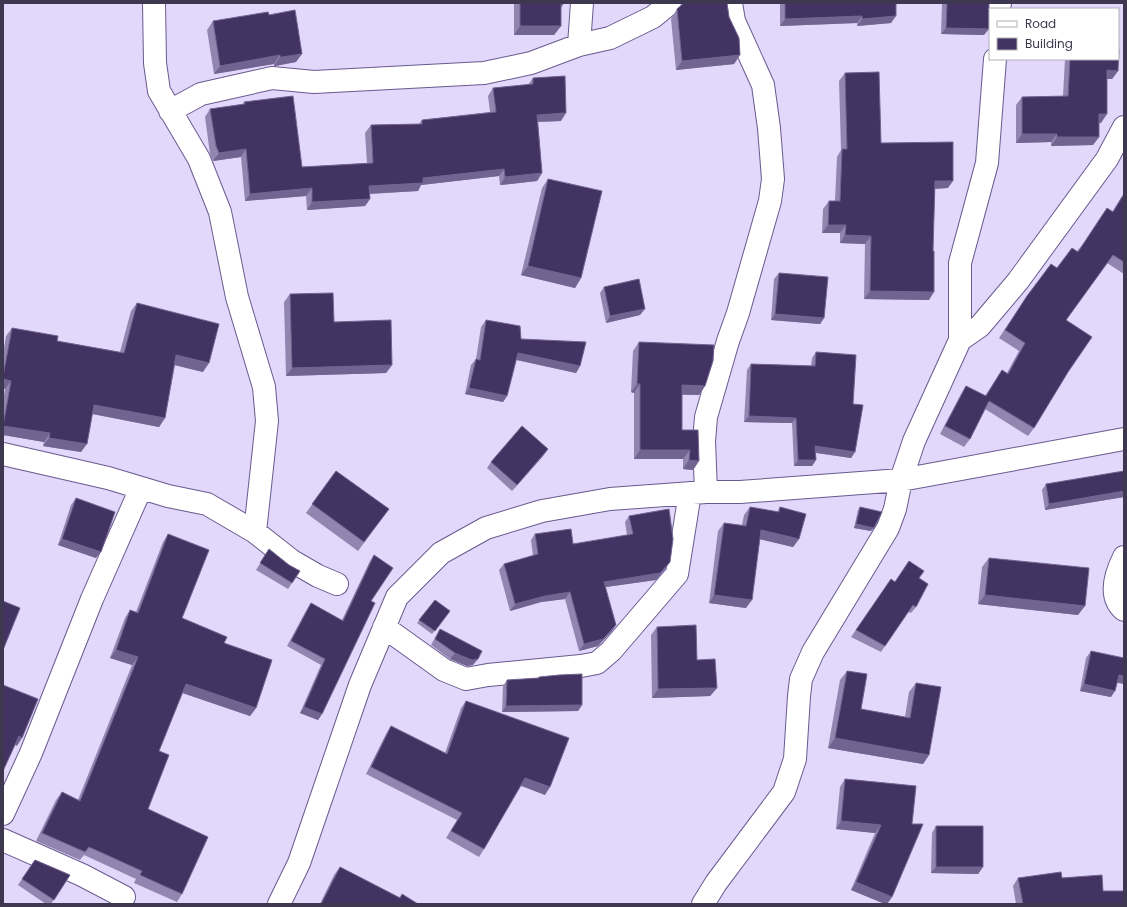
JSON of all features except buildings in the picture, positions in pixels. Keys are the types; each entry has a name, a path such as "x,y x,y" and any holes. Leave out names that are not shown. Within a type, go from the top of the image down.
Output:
{"street":[{"path":"154,3 155,63 159,91 199,159 220,212 237,297 264,388 267,421 255,532"},
{"path":"579,45 582,3"},
{"path":"170,111 201,94 272,78 314,82 455,76 484,73 531,63 579,45 610,38 653,17 670,3"},
{"path":"384,627 444,670 466,679 488,675 581,666 597,663 611,651 677,574 698,493 706,417 747,283 770,201 773,179 769,128 762,86 734,20 730,3"},
{"path":"703,904 716,883 784,792 795,760 801,679 813,652 888,528 895,509 901,480 914,441 960,340 960,263 988,163 995,60"},
{"path":"960,340 980,326 1018,281 1107,159 1124,127"},
{"path":"279,904 299,863 360,686 397,597 441,553 486,528 542,511 595,502 698,493 740,492 901,480 1124,439"},
{"path":"3,454 108,478 168,496 207,504 255,532 292,561 318,576 337,584"},
{"path":"3,814 31,752 92,599 141,488"},
{"path":"1124,557 1118,570 1114,590 1117,602 1124,610"},
{"path":"3,840 82,875 124,897"}]}
